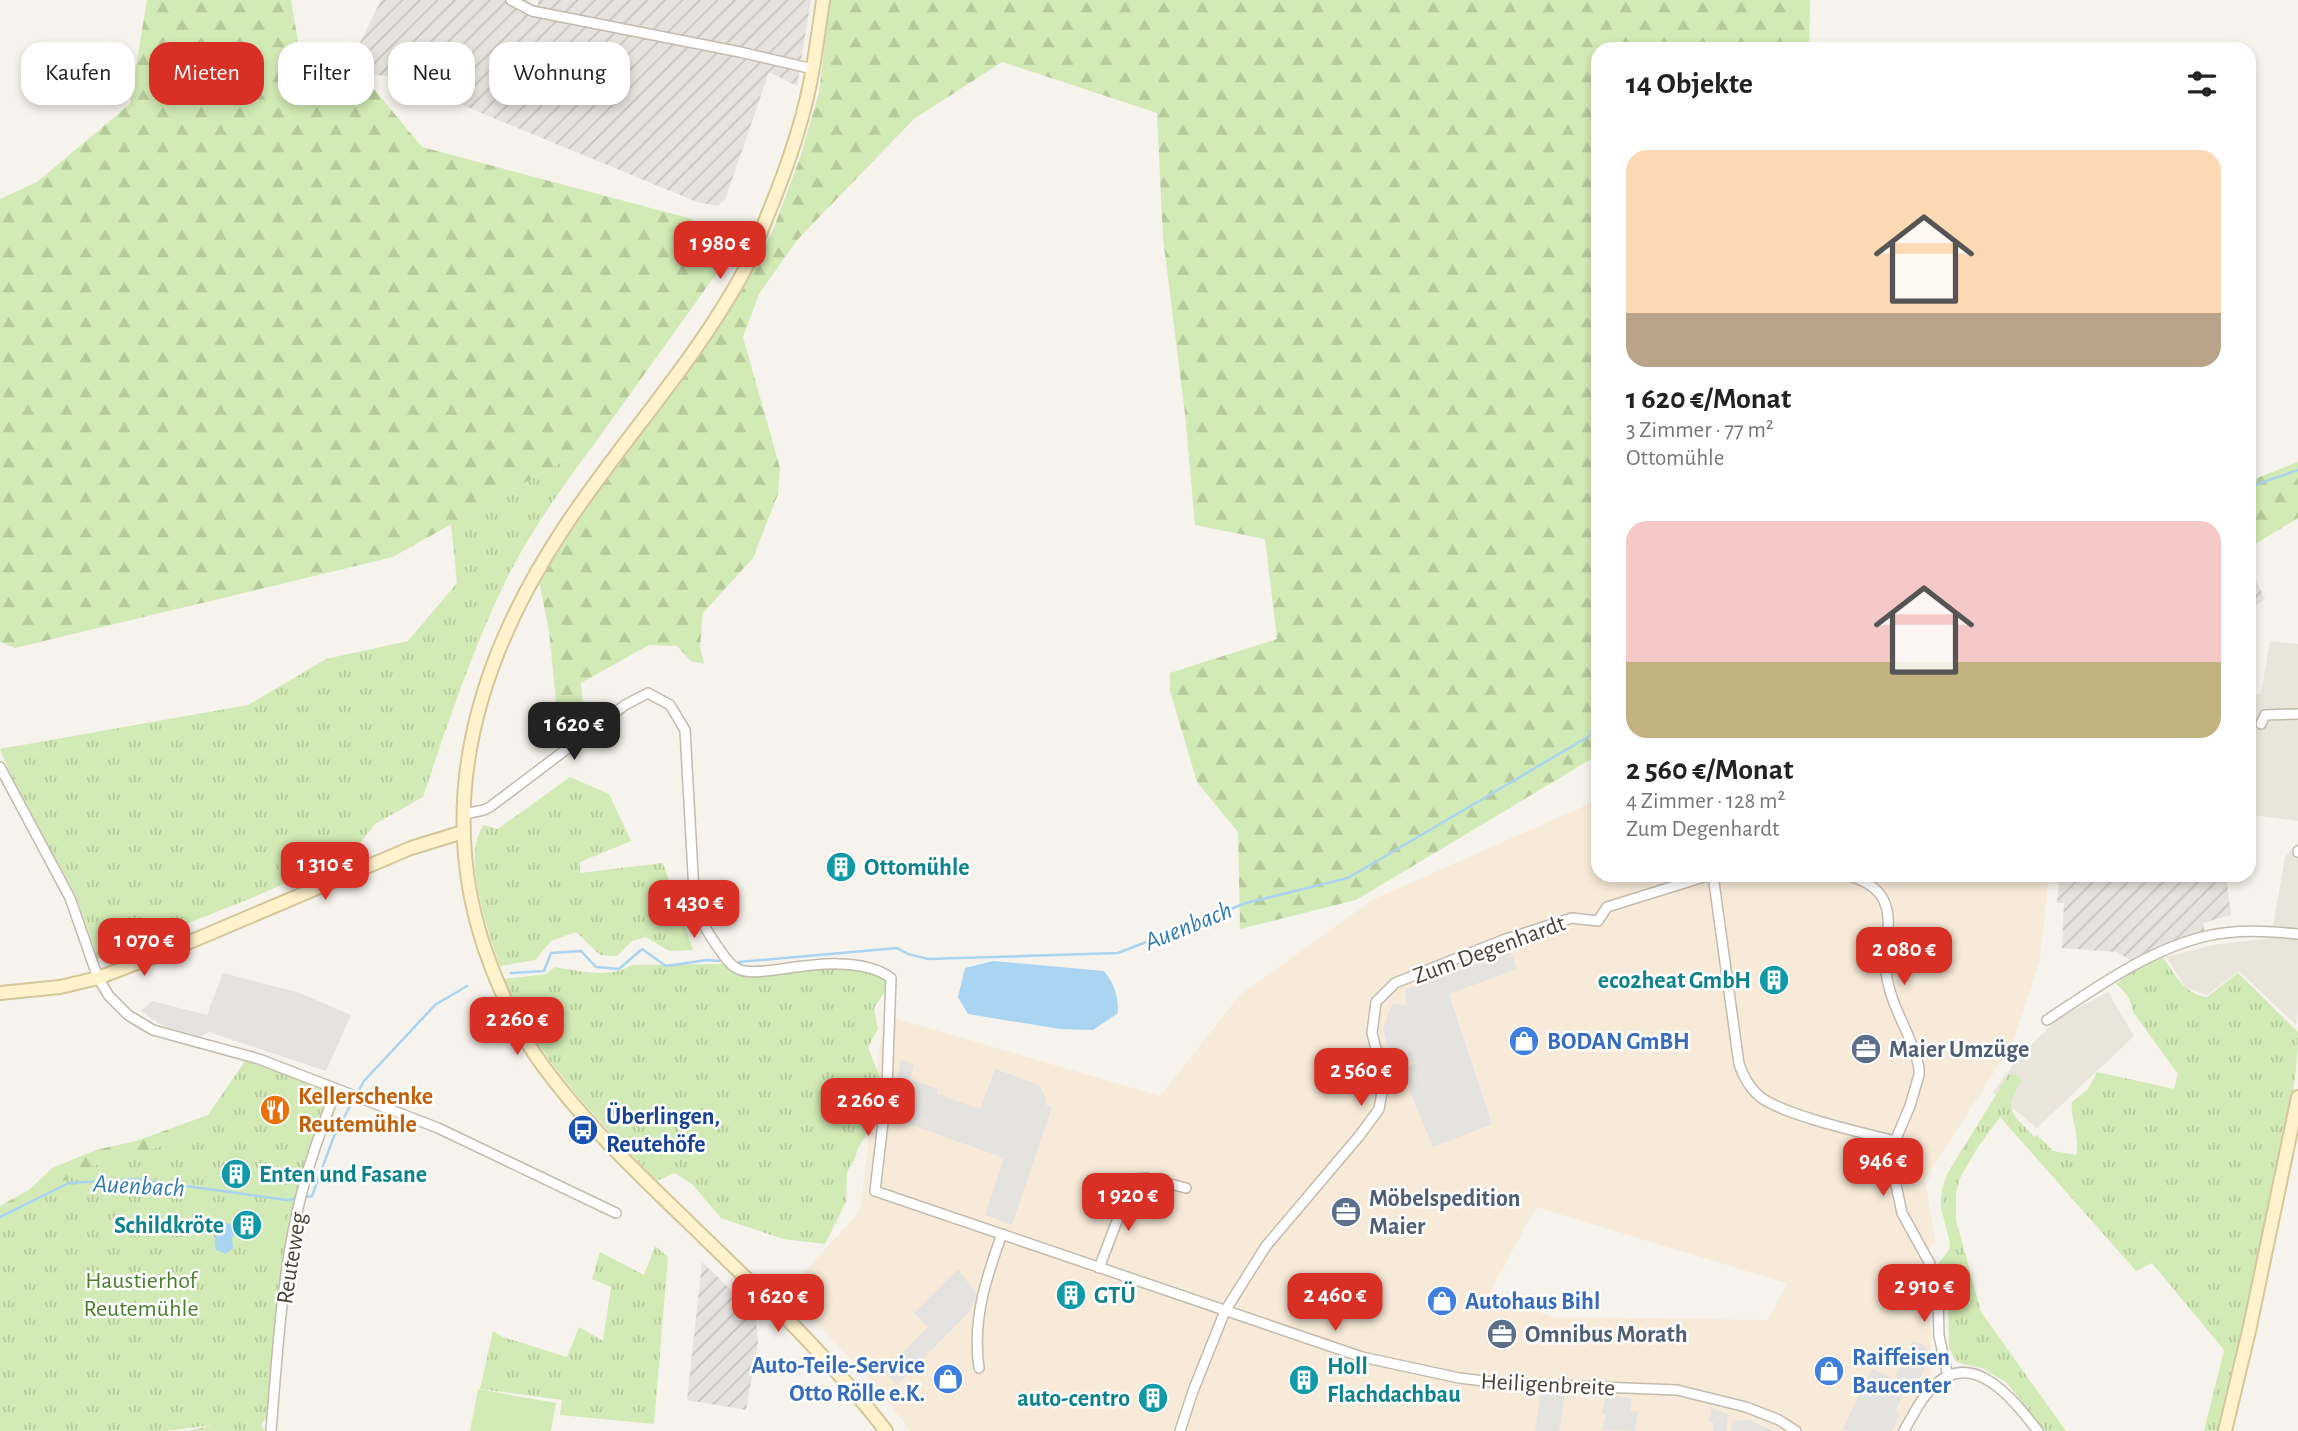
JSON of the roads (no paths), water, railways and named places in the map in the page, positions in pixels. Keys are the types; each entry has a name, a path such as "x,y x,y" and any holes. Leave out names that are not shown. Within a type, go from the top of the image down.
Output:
{"main road":[{"path":"823,0 813,69 786,165 746,268 722,311 687,363 566,525 519,604 497,650 481,697 467,761 463,832 467,876 482,941 514,1021 536,1056 606,1141 814,1346 855,1390 886,1431"},
{"path":"0,993 60,987 97,978 178,947 411,848 463,832"},
{"path":"2225,1431 2261,1279 2298,1097"}],"street":[{"path":"511,0 532,11 813,69"},
{"name":"Heiligenbreite","path":"464,814 490,807 625,705 648,693 670,705 685,730 694,892 699,918 732,966 741,971 756,972 805,966 854,965 874,968 891,978 887,1088 875,1191 1350,1353 1407,1368 1501,1383 1677,1390 1746,1406 1779,1420 1796,1431"},
{"path":"2261,723 2265,715 2298,714"},
{"path":"0,767 70,898 97,978 109,996 128,1015 153,1030 259,1059 438,1128 616,1213"},
{"name":"Zum Degenhardt","path":"1180,1431 1225,1311 1266,1246 1379,1109 1384,1080 1372,1032 1376,1002 1395,983 1464,954 1572,918 1598,921 1607,907 1688,882"},
{"path":"1712,882 1739,1063 1747,1081 1759,1096 1777,1106 1895,1141"},
{"path":"1862,882 1874,888 1886,906 1886,970 1890,993 1919,1068 1910,1105 1895,1141 1893,1171 1902,1213 1930,1264 1938,1298 1939,1336 1948,1376"},
{"path":"2046,1020 2152,956 2206,936 2243,931 2298,934"},
{"name":"Reuteweg","path":"271,1431 283,1303 297,1214 316,1142 336,1090"},
{"path":"1099,1268 1133,1179 1147,1178 1186,1188"},
{"path":"979,1368 976,1348 982,1293 1002,1234"},
{"path":"1905,1431 1919,1405 1935,1385 1948,1376 1967,1373 1986,1378 2007,1394 2038,1431"}],"water":[{"path":"993,961 1104,971 1115,991 1118,1013 1093,1030 1060,1029 968,1014 958,997 965,968"},
{"path":"226,1223 232,1224 235,1231 233,1248 226,1254 216,1250 215,1242 217,1231"}],"waterway":[{"name":"Auenbach","path":"2256,485 2298,470"},
{"name":"Auenbach","path":"739,962 897,948 928,959 1118,953 1246,903 1348,878 1591,735"},
{"name":"Auenbach","path":"511,973 544,971 551,953 581,951 596,967 619,969 642,949 666,966 707,960 719,961"},
{"name":"Auenbach","path":"357,1094 364,1081 435,1005 467,986"},
{"name":"Auenbach","path":"0,1217 69,1183 136,1179 287,1200 312,1196 334,1136 354,1099"}],"place":[{"name":"Ottomühle","path":"841,867"},
{"name":"eco2heat GmbH","path":"1774,980"},
{"name":"BODAN GmBH","path":"1524,1041"},
{"name":"Maier Umzüge","path":"1866,1049"},
{"name":"Kellerschenke Reutemühle","path":"275,1110"},
{"name":"Überlingen, Reutehöfe","path":"583,1130"},
{"name":"Enten und Fasane","path":"236,1174"},
{"name":"Möbelspedition Maier","path":"1346,1212"},
{"name":"Schildkröte","path":"247,1225"},
{"name":"GTÜ","path":"1071,1295"},
{"name":"Autohaus Bihl","path":"1442,1301"},
{"name":"Omnibus Morath","path":"1502,1334"},
{"name":"Raiffeisen Baucenter","path":"1829,1371"},
{"name":"Auto-Teile-Service Otto Rölle e.K.","path":"948,1379"},
{"name":"Holl Flachdachbau","path":"1304,1380"},
{"name":"auto-centro","path":"1153,1398"}],"park label":[{"name":"Haustierhof Reutemühle","path":"141,1294"}]}
